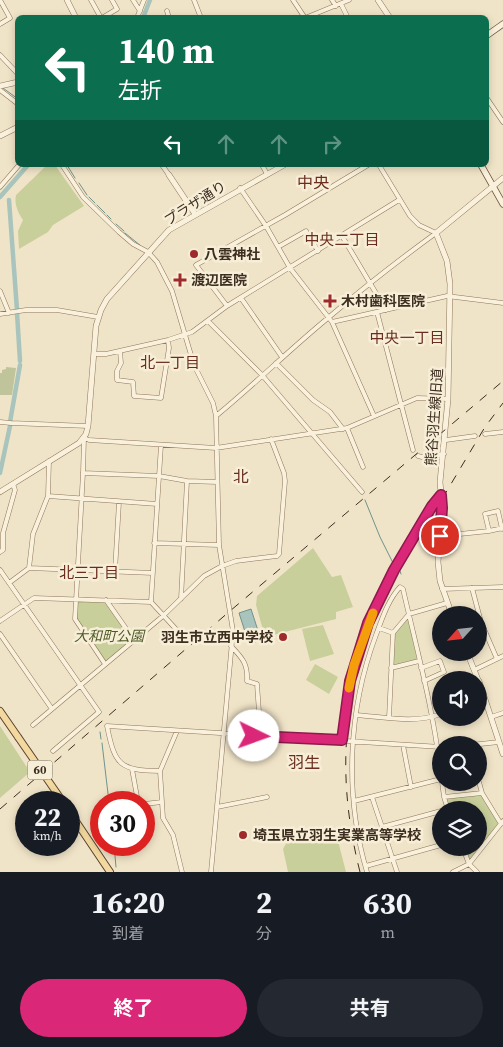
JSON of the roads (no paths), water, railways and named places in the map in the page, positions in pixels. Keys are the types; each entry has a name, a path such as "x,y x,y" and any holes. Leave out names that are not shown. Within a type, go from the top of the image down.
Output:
{"main road":[{"path":"489,34 503,24"},
{"path":"482,167 503,204"},
{"name":"60","path":"0,710 55,791"},
{"path":"80,828 110,872"}],"street":[{"path":"0,0 10,18 0,24"},
{"path":"68,0 75,15"},
{"path":"91,0 100,15"},
{"path":"107,15 117,9 112,0"},
{"path":"133,0 140,11"},
{"path":"138,15 144,0"},
{"path":"194,0 200,15"},
{"path":"293,0 303,15"},
{"path":"332,0 336,6"},
{"path":"313,15 349,0"},
{"path":"378,0 388,15"},
{"path":"341,4 346,15"},
{"path":"167,11 168,15"},
{"path":"0,55 15,71"},
{"path":"0,86 15,83"},
{"path":"0,90 15,102"},
{"path":"489,101 503,122"},
{"path":"0,136 15,128"},
{"path":"0,186 17,167"},
{"path":"63,167 83,196 128,240 148,252 157,262 172,291 194,365 213,403 216,416 219,545 233,631 211,872"},
{"path":"163,167 195,214"},
{"path":"263,167 267,174"},
{"name":"プラザ通り","path":"98,317 107,299 169,230 240,188 280,167"},
{"path":"227,306 196,265 365,167"},
{"path":"379,167 399,200 419,226 436,233"},
{"path":"216,416 328,317 503,178"},
{"path":"240,188 266,226 290,268 332,322 374,416"},
{"path":"94,354 120,351 168,340 192,332 227,306 399,200"},
{"path":"278,247 306,231 318,251"},
{"name":"熊谷羽生線旧道","path":"436,233 447,261 451,297 446,440 440,482 442,508 438,573 448,606"},
{"path":"342,236 386,310"},
{"path":"0,292 10,313"},
{"path":"332,322 447,296 503,303"},
{"path":"240,298 282,358"},
{"path":"0,314 26,310 57,310 98,317 88,426 84,438 75,620 106,664"},
{"path":"377,312 413,450"},
{"path":"208,321 262,375 362,492"},
{"path":"120,351 121,363 116,371 117,380 133,382 134,396 161,398 170,348 168,340"},
{"path":"276,363 313,400 330,412 345,428 363,467"},
{"path":"84,438 89,440 216,448 345,428 417,398 448,399"},
{"path":"4,423 88,426"},
{"path":"485,434 503,432"},
{"path":"446,440 475,436"},
{"path":"0,492 84,438"},
{"path":"33,724 163,616 204,576 236,561 277,556 280,554 285,481 284,473 271,439"},
{"path":"160,445 151,602 186,640"},
{"path":"418,456 426,458 444,454"},
{"path":"29,568 33,534 48,496 49,461"},
{"path":"83,473 159,476 187,481 217,482"},
{"path":"181,599 187,481"},
{"path":"0,552 3,550 3,533 15,490 13,484"},
{"path":"342,740 350,681 368,623 394,570 432,506 441,495"},
{"path":"48,496 157,504"},
{"path":"115,571 119,502"},
{"path":"440,536 489,531 503,528 498,511 485,514 489,531"},
{"path":"154,543 219,545"},
{"path":"9,583 29,568 153,573"},
{"path":"0,570 99,712 52,751"},
{"path":"356,715 410,720 432,717 403,589 400,587 388,606 368,659 360,693 356,715 352,741 354,801 358,835 367,872"},
{"path":"472,588 481,622 497,659"},
{"path":"442,590 503,588"},
{"path":"0,621 34,598 151,602"},
{"path":"106,600 134,640"},
{"path":"389,718 393,633 409,614 447,603"},
{"path":"379,628 393,633"},
{"path":"0,634 52,709"},
{"path":"231,646 246,663 247,681 257,684 259,712 253,757"},
{"path":"470,661 474,670 503,656"},
{"path":"391,668 419,661"},
{"path":"421,668 440,661 444,672 424,681"},
{"path":"487,709 501,743 503,754"},
{"path":"491,717 503,713"},
{"path":"160,771 136,770 125,765 115,757 107,726 432,747"},
{"path":"177,731 160,771 163,818 173,835 182,872"},
{"path":"487,744 501,743"},
{"path":"403,745 411,787"},
{"path":"132,768 136,791"},
{"path":"354,801 432,782"},
{"path":"443,791 445,801"},
{"path":"444,797 482,793 502,822 469,864 453,872"},
{"path":"217,807 266,797"},
{"path":"372,797 397,872"},
{"path":"155,803 162,802"},
{"path":"382,827 432,814"},
{"path":"366,866 432,848"},
{"path":"466,856 469,864 477,872"}],"water":[{"path":"251,609 261,640 249,644 239,613"}],"waterway":[{"path":"144,15 150,0"},
{"path":"3,88 15,97"},
{"path":"0,197 26,167"},
{"path":"68,167 75,178"},
{"path":"79,183 87,195"},
{"path":"89,197 95,203"},
{"path":"9,200 17,310"},
{"path":"97,205 105,213"},
{"path":"107,215 111,219"},
{"path":"116,224 124,231"},
{"path":"125,233 141,246"},
{"path":"17,313 20,361"},
{"path":"10,422 20,365"},
{"path":"0,473 10,426"},
{"path":"365,500 394,565"},
{"path":"100,732 101,739"},
{"path":"102,743 108,791"},
{"path":"115,856 116,867"}],"railway":[{"path":"0,809 230,611 503,381"},
{"path":"360,872 347,794 346,757 348,720 365,648 378,612 396,576 485,427 503,403"}],"place":[{"name":"八雲神社","path":"194,254"},
{"name":"渡辺医院","path":"180,280"},
{"name":"木村歯科医院","path":"330,301"},
{"name":"羽生市立西中学校","path":"283,637"},
{"name":"埼玉県立羽生実業高等学校","path":"243,835"}],"district":[{"name":"中央","path":"313,182"},
{"name":"中央二丁目","path":"342,240"},
{"name":"中央一丁目","path":"407,338"},
{"name":"北一丁目","path":"170,363"},
{"name":"北","path":"241,476"},
{"name":"北三丁目","path":"89,573"},
{"name":"羽生","path":"304,762"}],"park label":[{"name":"大和町公園","path":"109,636"}]}
